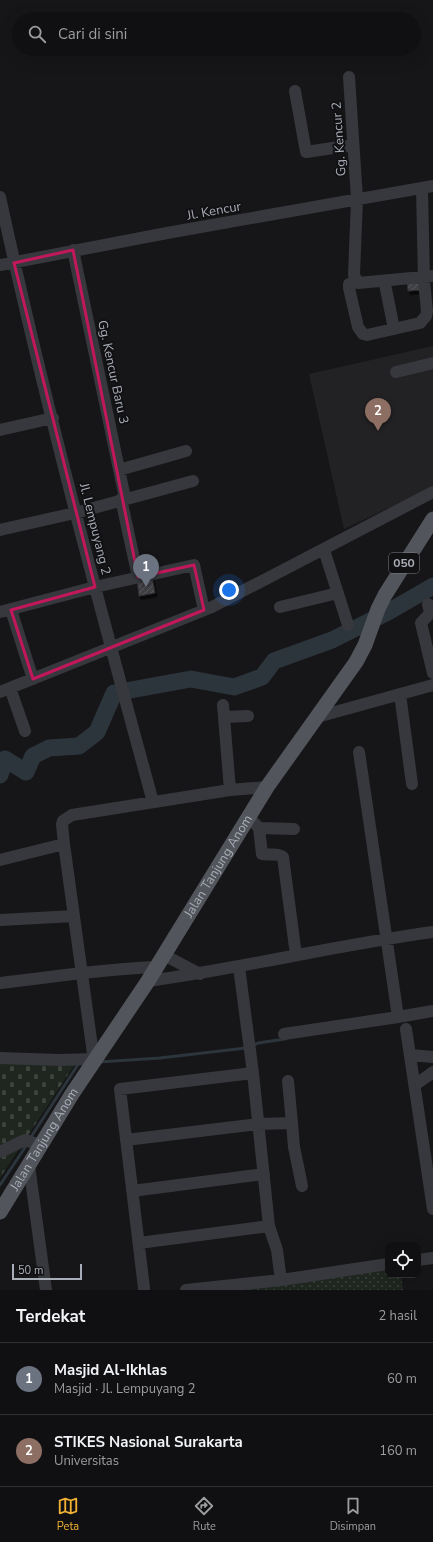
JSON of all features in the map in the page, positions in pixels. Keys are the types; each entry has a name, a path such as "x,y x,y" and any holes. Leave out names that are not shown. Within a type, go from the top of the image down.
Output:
{"main road":[{"name":"Jalan Tanjung Anom","path":"0,1212 40,1145 94,1060 148,981 248,816 356,662 365,645 378,609 405,562 433,519"}],"street":[{"name":"Gg. Kencur 2","path":"349,77 357,199 354,275 358,283 429,277"},
{"path":"295,91 306,152 353,145"},
{"path":"349,284 348,288 360,331 363,334 367,335 394,329 420,323 424,320 427,311 429,277 428,187"},
{"name":"Jl. Kencur","path":"0,265 73,250 428,187"},
{"name":"Jl. Lempuyang 2","path":"0,197 14,263 76,512 153,802"},
{"name":"Gg. Kencur Baru 3","path":"73,250 119,470 138,577"},
{"path":"386,284 394,329"},
{"path":"396,372 433,363"},
{"path":"0,430 53,418"},
{"path":"119,470 186,451"},
{"path":"0,530 76,512 193,481"},
{"path":"25,731 5,690 204,610 324,550 433,492"},
{"path":"324,550 348,625"},
{"path":"33,679 5,611 95,587 194,565 204,610"},
{"path":"280,607 338,593"},
{"path":"428,604 430,613 421,623 433,673"},
{"path":"317,716 433,685"},
{"path":"400,694 412,784"},
{"path":"223,705 230,790"},
{"path":"224,717 248,716"},
{"path":"359,752 398,1017"},
{"path":"0,1058 94,1060 83,972 64,844 63,821 72,815 230,790 267,787"},
{"path":"248,816 259,828 262,854 279,854 284,857 296,955"},
{"path":"259,828 294,829"},
{"path":"0,860 64,844"},
{"path":"1,920 74,916"},
{"path":"148,981 239,967 386,938 433,932"},
{"path":"0,983 121,968 160,961 200,974"},
{"path":"239,967 253,1073 269,1226 276,1245 280,1273"},
{"path":"284,1034 433,1011"},
{"path":"406,1029 433,1209"},
{"path":"411,1055 433,1057"},
{"path":"415,1085 433,1072"},
{"path":"144,1288 120,1090 253,1073"},
{"path":"288,1081 294,1147 302,1186"},
{"path":"126,1140 258,1124 292,1123"},
{"path":"0,1152 25,1140 40,1145"},
{"path":"29,1165 46,1290"},
{"path":"132,1191 264,1174"},
{"path":"138,1243 269,1226"},
{"path":"421,1260 433,1258"},
{"path":"186,1290 281,1280 385,1264"}],"highlighted area":[{"path":"73,250 138,577 194,565 204,610 33,679 11,610 95,587 14,263"}],"shaded area":[{"path":"433,346 433,487 344,529 309,374"}],"green space":[{"path":"0,1062 75,1064 0,1178"},
{"path":"385,1269 385,1278 401,1278 403,1290 221,1290"}],"building":[{"path":"419,280 420,290 408,291 407,281"},
{"path":"152,577 155,593 139,596 137,580"}],"waterway":[{"path":"0,775 5,759 26,772 33,756 49,748 79,746 97,732 114,693 191,679 234,687 262,677 274,661 332,640 388,612 433,586"},
{"path":"252,1046 258,1043 285,1039"},
{"path":"99,1062 160,1058 246,1048"},
{"path":"31,1137 79,1063"},
{"path":"0,1185 26,1146"}],"place":[{"name":"STIKES Nasional Surakarta","path":"378,431"},
{"name":"Masjid Al-Ikhlas","path":"146,587"}]}
